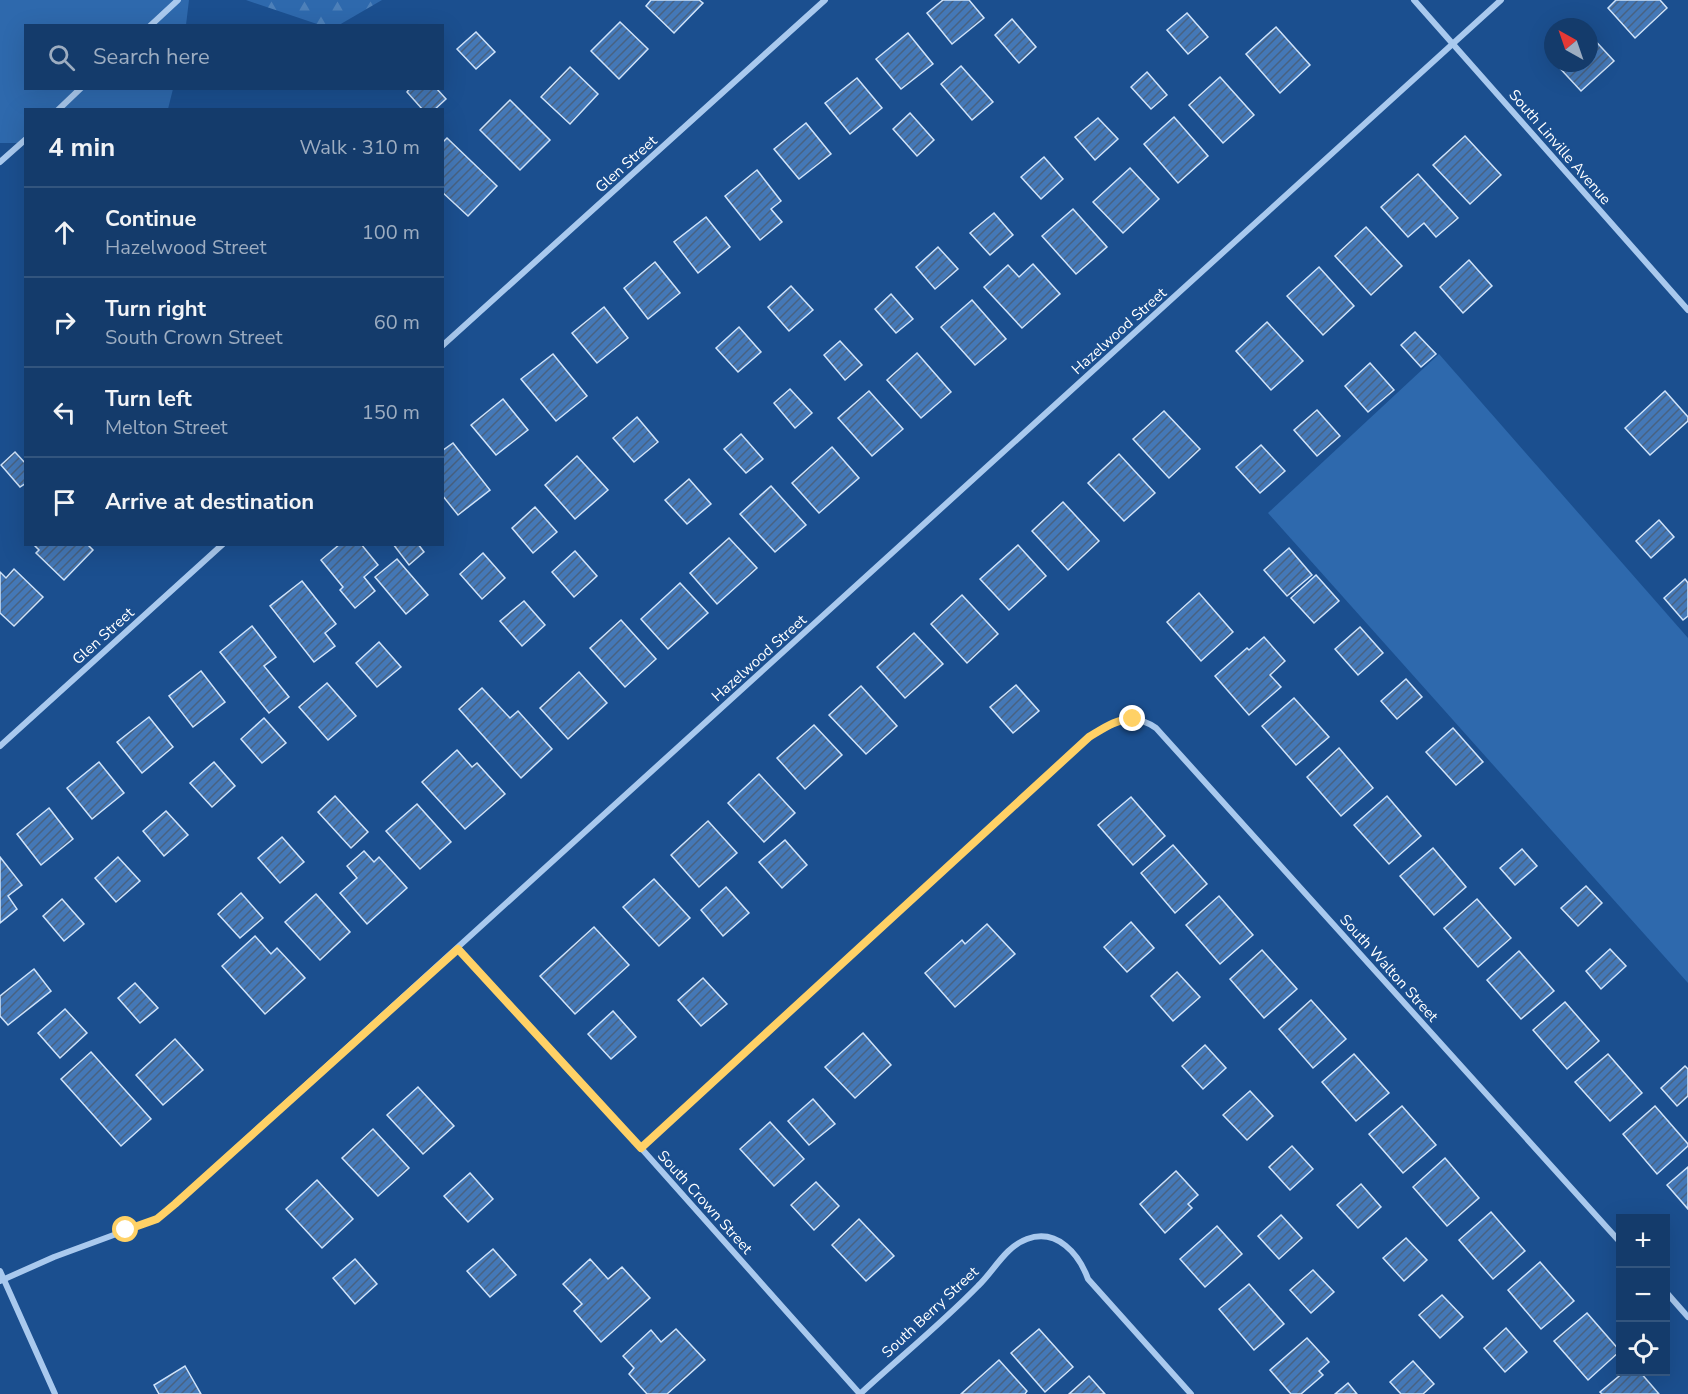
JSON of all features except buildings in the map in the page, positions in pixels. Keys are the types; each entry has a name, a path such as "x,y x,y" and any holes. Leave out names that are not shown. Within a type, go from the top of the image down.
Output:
{"street":[{"path":"152,24 178,0"},
{"name":"Glen Street","path":"444,344 825,0"},
{"name":"South Linville Avenue","path":"1414,0 1688,310"},
{"name":"Hazelwood Street","path":"2,1280 54,1257 157,1219 458,949 1501,0"},
{"path":"60,108 79,90"},
{"path":"0,162 24,141"},
{"name":"Glen Street","path":"0,746 221,546"},
{"name":"South Walton Street","path":"641,1148 1089,737 1108,725 1124,719 1133,719 1148,722 1156,728 1616,1238"},
{"name":"South Crown Street","path":"458,949 641,1148 860,1394"},
{"name":"South Berry Street","path":"860,1394 979,1285 1006,1253 1028,1239 1041,1237 1054,1239 1069,1246 1083,1263 1088,1279 1191,1394"},
{"path":"0,1271 2,1280 55,1394"},
{"path":"1670,1297 1688,1317"}],"green space":[{"path":"0,0 189,0 186,24 24,24 24,90 173,90 168,108 24,108 24,144 0,143"},
{"path":"246,0 382,0 341,24 317,24"},
{"path":"1439,354 1688,638 1688,983 1268,513"}],"route":[{"path":"126,1230 157,1219 175,1204 458,949 641,1148 1089,737 1108,725 1124,719 1133,719"}]}
